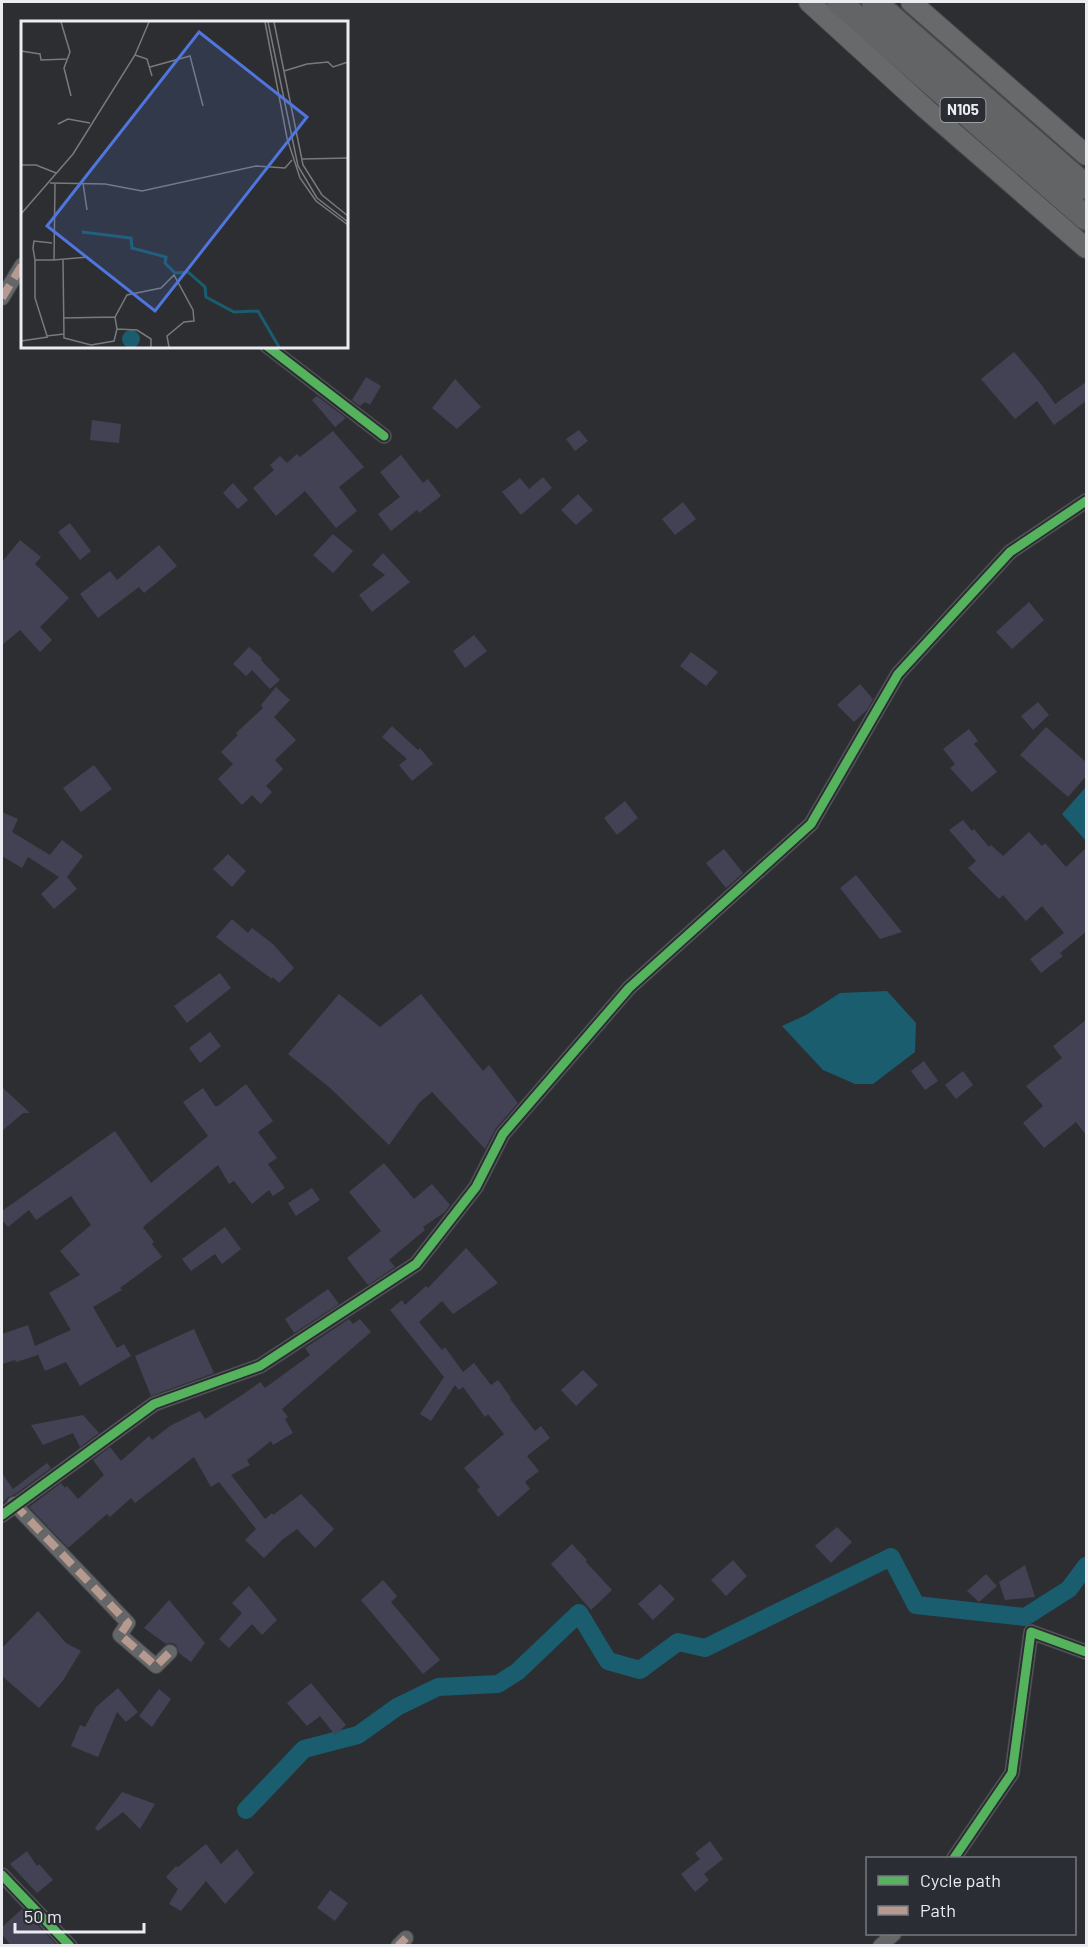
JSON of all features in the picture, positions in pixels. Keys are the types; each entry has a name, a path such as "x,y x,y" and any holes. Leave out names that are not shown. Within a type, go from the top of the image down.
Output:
{"highway":[{"name":"N105","path":"839,2 1086,218"},
{"name":"N105","path":"874,2 1086,187"}],"main road":[{"path":"809,2 925,108 1086,248"},
{"path":"911,2 1086,155"}],"street":[{"path":"2,298 21,267"},
{"path":"270,348 384,436"},
{"path":"2,1515 14,1504 154,1404 260,1366 416,1264 476,1187 503,1134 629,988 811,824 898,674 1010,552 1086,501"},
{"path":"14,1504 128,1623 120,1635 156,1666 170,1652"},
{"path":"955,1857 1012,1773 1031,1632 1086,1652"},
{"path":"2,1875 70,1946"},
{"path":"880,1946 893,1935"}],"water":[{"path":"1086,787 1086,841 1062,814"},
{"path":"887,991 916,1023 915,1052 873,1084 855,1084 823,1070 782,1026 806,1015 840,993"}],"building":[{"path":"1014,352 1055,404 1086,382 1086,401 1054,425 1037,401 1015,419 981,379"},
{"path":"366,377 381,386 370,405 365,402 360,406 352,400"},
{"path":"455,379 481,407 457,429 432,408"},
{"path":"317,396 346,418 335,427 312,400"},
{"path":"92,420 121,424 119,443 90,440"},
{"path":"579,430 588,441 575,451 566,439"},
{"path":"333,431 364,467 339,487 357,511 336,528 305,491 276,516 253,488 274,470 270,465 280,456 287,463 297,454 300,457"},
{"path":"401,455 423,483 428,479 441,496 419,513 417,510 391,531 378,514 400,497 380,472"},
{"path":"543,477 552,488 521,515 502,492 520,478 529,489"},
{"path":"233,483 248,500 238,509 223,493"},
{"path":"578,494 593,510 576,525 561,510"},
{"path":"683,502 696,519 675,535 662,519"},
{"path":"70,523 91,551 80,560 58,532"},
{"path":"333,534 353,551 333,573 313,555"},
{"path":"20,540 41,557 35,564 69,598 40,627 52,640 40,652 20,630 2,645 2,562"},
{"path":"159,545 177,566 144,593 139,587 98,618 80,594 110,571 117,580"},
{"path":"383,553 410,582 372,612 359,595 385,575 372,565"},
{"path":"1029,602 1044,620 1012,649 996,632"},
{"path":"474,635 487,651 465,668 453,651"},
{"path":"249,647 262,658 261,660 280,680 270,689 252,670 246,676 233,664"},
{"path":"691,652 718,672 706,686 680,666"},
{"path":"860,684 873,699 867,710 854,722 837,705"},
{"path":"276,687 290,700 274,717 296,740 275,760 283,769 266,786 272,792 261,804 252,795 242,805 218,779 233,764 221,752 238,735 236,733 263,708 261,705"},
{"path":"1038,702 1049,715 1033,730 1021,716"},
{"path":"392,726 418,750 420,748 433,764 412,781 399,765 407,759 382,737"},
{"path":"1046,727 1086,762 1086,776 1068,797 1020,755"},
{"path":"969,729 978,741 974,744 997,772 972,792 950,768 955,764 943,749"},
{"path":"94,765 112,789 81,812 63,788"},
{"path":"625,801 638,818 617,835 604,818"},
{"path":"2,812 18,819 12,832 50,855 62,840 83,856 67,877 77,889 54,909 41,894 59,877 28,857 22,868 2,856"},
{"path":"963,820 989,847 991,845 1003,856 1029,832 1042,846 1045,843 1066,867 1086,848 1086,932 1060,953 1063,956 1041,973 1030,959 1064,933 1042,906 1026,921 1003,895 999,899 968,868 976,861 949,830"},
{"path":"724,849 743,873 726,888 706,863"},
{"path":"228,854 246,871 232,887 213,869"},
{"path":"856,875 902,932 880,939 840,888"},
{"path":"232,919 248,933 252,928 273,944 294,968 279,983 216,937"},
{"path":"220,973 231,988 187,1023 174,1006"},
{"path":"339,994 380,1027 421,994 483,1071 489,1065 518,1103 496,1128 485,1149 432,1092 420,1102 389,1145 329,1087 288,1054"},
{"path":"1086,1020 1086,1135 1076,1122 1044,1148 1023,1123 1043,1106 1026,1086 1062,1058 1053,1046"},
{"path":"210,1032 221,1046 200,1063 189,1048"},
{"path":"924,1061 938,1081 925,1090 911,1071"},
{"path":"963,1071 973,1085 956,1099 945,1085"},
{"path":"246,1084 273,1121 258,1132 277,1158 268,1164 285,1188 273,1196 269,1190 252,1204 234,1181 229,1184 218,1165 143,1227 162,1257 120,1288 122,1290 93,1307 117,1348 124,1344 131,1356 80,1386 66,1362 45,1371 36,1350 38,1355 2,1364 2,1334 28,1325 35,1346 71,1330 49,1293 80,1275 60,1251 91,1225 71,1196 36,1220 29,1210 8,1227 2,1220 2,1211 115,1131 151,1183 208,1136 183,1102 203,1088 215,1106 218,1106"},
{"path":"2,1087 30,1113 23,1113 2,1131"},
{"path":"384,1163 414,1199 432,1184 450,1205 445,1212 423,1227 425,1230 389,1260 395,1267 368,1285 347,1258 381,1231 349,1192"},
{"path":"312,1188 320,1200 296,1216 288,1203"},
{"path":"225,1227 241,1249 222,1264 215,1254 191,1271 182,1259"},
{"path":"466,1248 498,1283 453,1314 442,1301 419,1322 442,1350 445,1347 463,1372 474,1363 491,1385 498,1380 535,1431 541,1426 550,1438 527,1456 539,1471 525,1482 530,1489 498,1517 477,1490 480,1487 464,1468 504,1434 488,1414 485,1417 463,1387 459,1390 455,1385 431,1421 420,1414 444,1377 390,1310 402,1300 405,1305 426,1286 428,1288"},
{"path":"328,1289 339,1304 294,1333 285,1319"},
{"path":"349,1319 353,1324 360,1319 371,1332 282,1409 288,1417 285,1419 293,1433 273,1445 271,1441 247,1460 250,1465 231,1475 265,1519 301,1494 334,1529 315,1548 297,1529 264,1558 245,1540 256,1529 219,1482 211,1487 194,1457 135,1503 131,1498 110,1517 107,1514 68,1548 29,1507 61,1483 65,1488 67,1486 78,1499 104,1475 93,1460 110,1447 121,1461 149,1436 152,1440 170,1426 200,1411 205,1419 260,1382 265,1388 310,1355 305,1348"},
{"path":"194,1329 214,1373 151,1396 135,1356"},
{"path":"583,1370 598,1385 576,1406 561,1390"},
{"path":"83,1415 99,1433 80,1447 73,1433 43,1445 31,1425"},
{"path":"47,1463 51,1468 8,1497 2,1504 2,1473 13,1489"},
{"path":"837,1527 852,1542 831,1563 815,1546"},
{"path":"572,1544 612,1590 591,1610 551,1564"},
{"path":"733,1560 747,1576 726,1596 711,1580"},
{"path":"1025,1565 1035,1597 1005,1600 999,1582"},
{"path":"986,1574 997,1586 979,1602 967,1591"},
{"path":"383,1580 397,1596 391,1602 440,1660 423,1674 361,1600"},
{"path":"660,1584 675,1599 653,1620 638,1604"},
{"path":"249,1586 277,1620 262,1635 252,1624 229,1648 219,1639 242,1613 232,1603"},
{"path":"169,1600 205,1643 191,1662 179,1653 176,1645 166,1644 144,1628"},
{"path":"38,1611 66,1643 81,1651 62,1682 39,1708 2,1676 2,1648"},
{"path":"311,1683 346,1725 335,1735 320,1716 307,1726 287,1703"},
{"path":"118,1688 138,1712 126,1722 117,1712 98,1757 71,1746 80,1725 85,1727 96,1707"},
{"path":"159,1689 171,1699 152,1727 139,1716"},
{"path":"122,1792 155,1804 140,1829 123,1812 98,1831 95,1828"},
{"path":"710,1841 723,1859 704,1874 709,1880 695,1892 681,1874 700,1859 695,1853"},
{"path":"206,1844 221,1864 237,1849 254,1873 225,1904 206,1881 181,1911 169,1904 178,1889 166,1877 176,1866 178,1867"},
{"path":"27,1851 37,1866 39,1864 53,1880 37,1893 10,1864"},
{"path":"330,1890 348,1903 335,1921 317,1908"},
{"path":"22,1909 57,1946 11,1946 2,1934 2,1927"}],"waterway":[{"path":"246,1810 304,1749 358,1735 397,1707 438,1687 498,1684 517,1672 579,1613 608,1661 640,1670 678,1642 705,1648 891,1557 916,1605 1025,1617 1069,1589 1086,1566"}],"marked path":[{"path":"2,298 21,267"},
{"path":"14,1504 128,1623 120,1635 156,1666 170,1652"},
{"path":"398,1946 406,1938"}],"cycle path":[{"path":"270,348 384,436"},
{"path":"2,1515 154,1404 260,1366 416,1264 476,1187 503,1134 629,988 811,824 898,674 1010,552 1086,501"},
{"path":"955,1857 1012,1773 1031,1632 1086,1652"},
{"path":"2,1875 70,1946"}]}
